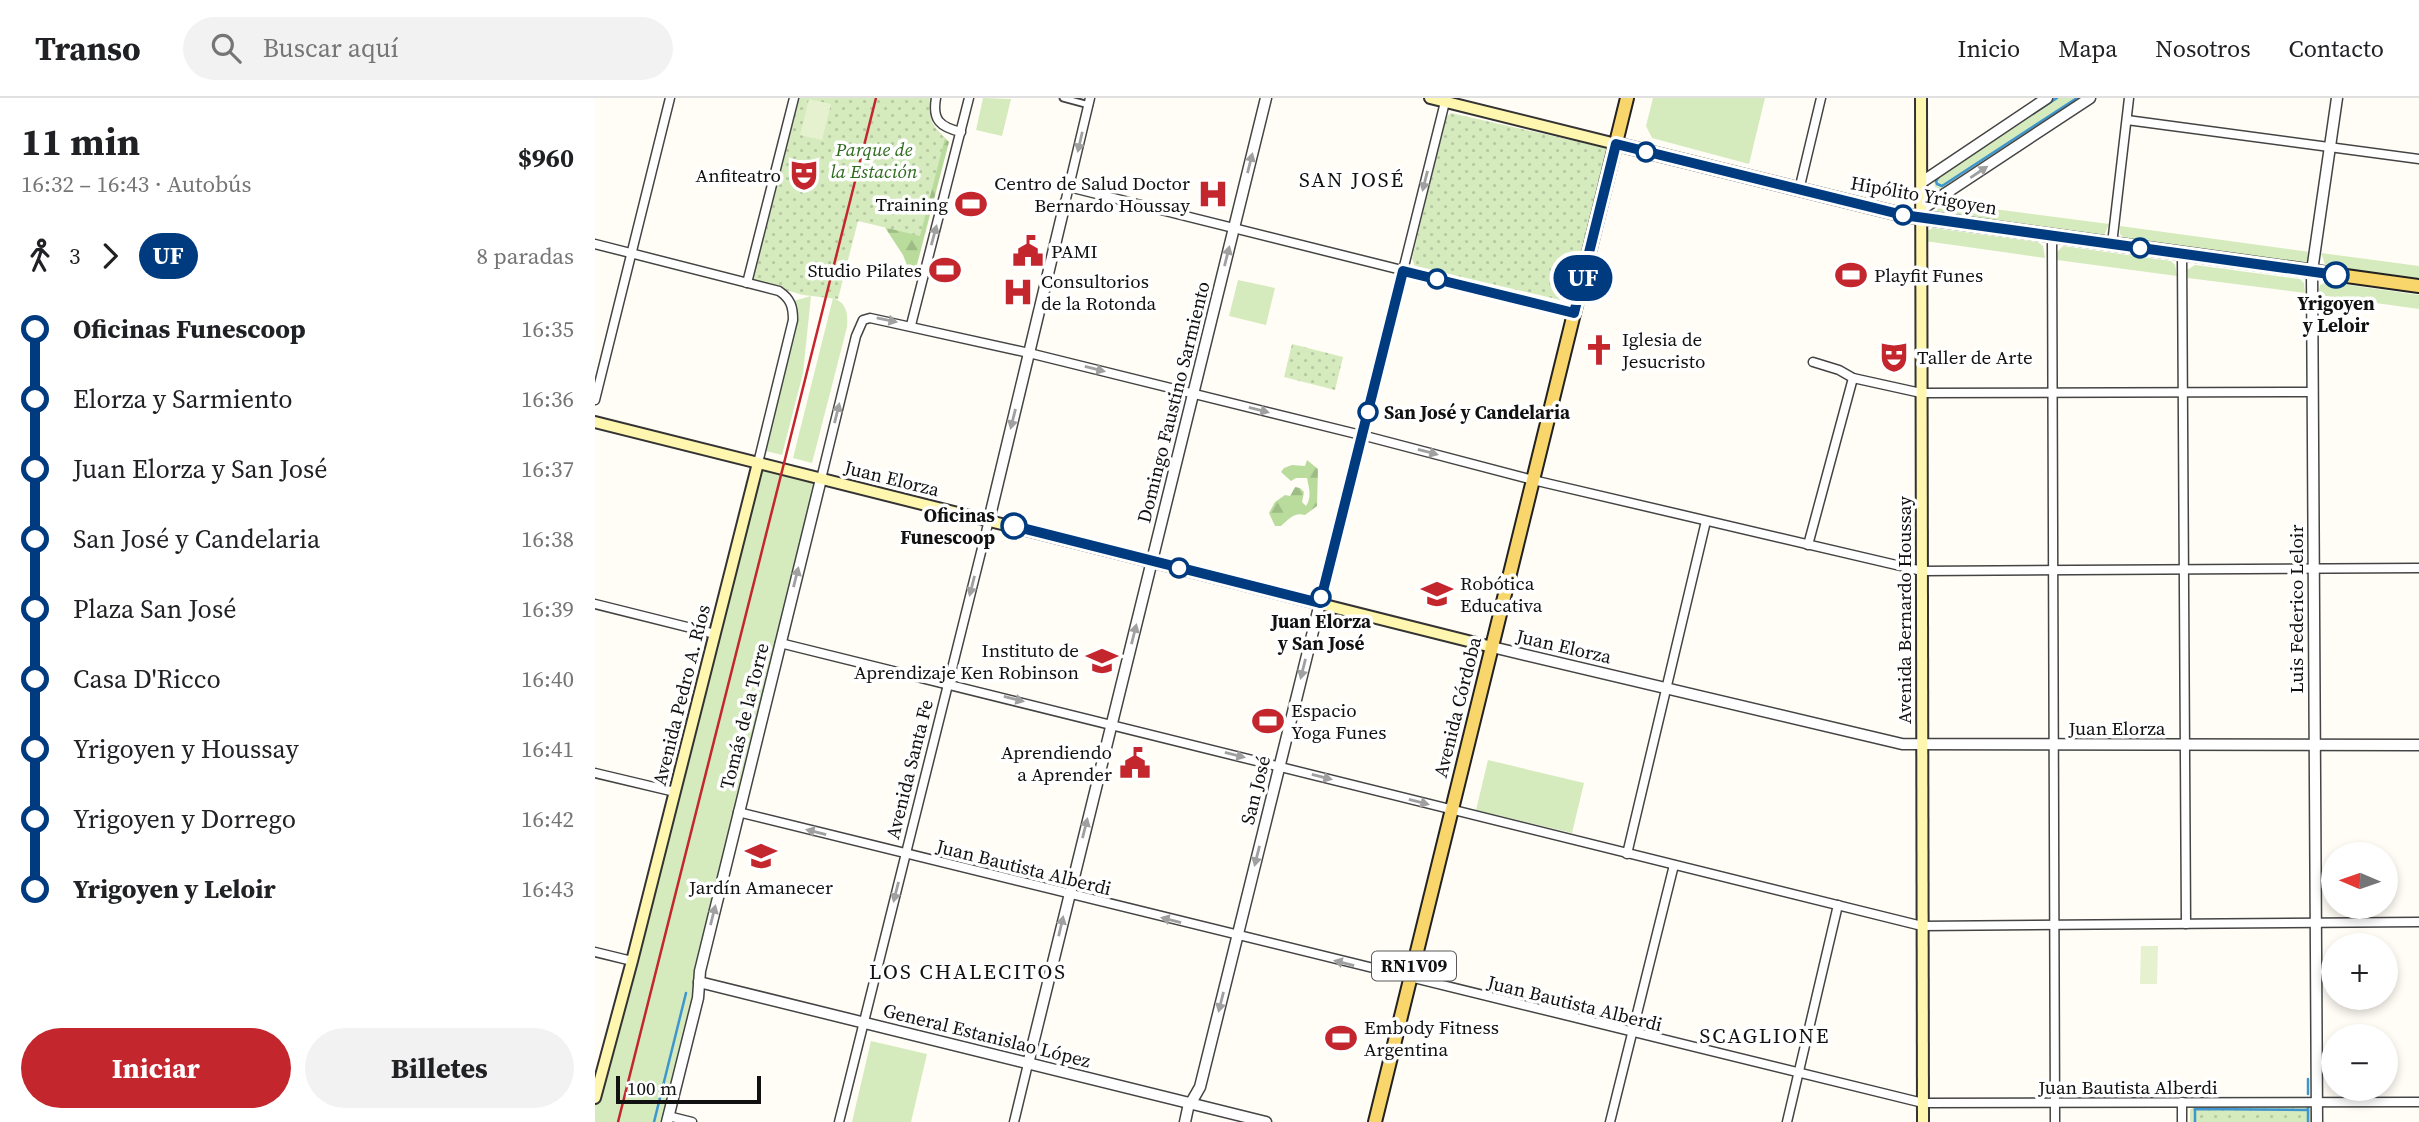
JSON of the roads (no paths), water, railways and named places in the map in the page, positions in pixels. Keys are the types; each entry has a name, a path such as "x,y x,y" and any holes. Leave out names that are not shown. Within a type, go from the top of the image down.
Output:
{"main road":[{"name":"Hipólito Yrigoyen","path":"1430,98 1883,211 1922,214 2052,236 2419,286"},
{"name":"Avenida Córdoba","path":"1375,1122 1627,98"},
{"name":"Avenida Bernardo Houssay","path":"1921,98 1923,1122"},
{"name":"Juan Elorza","path":"595,422 1492,647"},
{"name":"Avenida Pedro A. Ríos","path":"595,1098 758,463"}],"street":[{"path":"595,400 670,98"},
{"path":"595,244 747,282 794,98"},
{"path":"936,98 935,117 938,123 961,132"},
{"path":"969,98 911,325 1362,435 1533,480 1922,570 2419,568"},
{"path":"1063,98 1090,101"},
{"name":"Domingo Faustino Sarmiento","path":"1014,1122 1266,98"},
{"path":"1799,190 1821,98"},
{"path":"1921,182 2047,98"},
{"path":"1922,214 2090,98"},
{"path":"2112,244 2129,98"},
{"name":"Luis Federico Leloir","path":"2317,1122 2312,271 2337,98"},
{"name":"San José","path":"1185,1122 1200,1087 1446,100"},
{"name":"Avenida Santa Fe","path":"839,1122 1090,101"},
{"path":"2127,120 2419,159"},
{"path":"1069,187 1574,313"},
{"path":"2052,236 2055,1122"},
{"path":"2182,254 2186,924"},
{"name":"Avenida Pedro A. Ríos","path":"747,282 779,291 790,301 793,309 793,320 758,463"},
{"name":"Tomás de la Torre","path":"668,1119 698,998 699,982 738,812 856,336 863,320 870,318 911,325"},
{"path":"1813,362 1839,370 1853,378 1921,393 2313,392"},
{"path":"1808,545 1853,378"},
{"path":"1627,853 1706,520"},
{"path":"595,604 715,634"},
{"path":"780,643 1921,926 2419,922"},
{"name":"Juan Elorza","path":"1492,647 1902,744 2419,745"},
{"path":"595,772 675,792"},
{"name":"Juan Bautista Alberdi","path":"738,812 1923,1103 2419,1101"},
{"path":"1610,1122 1674,865"},
{"path":"1787,1122 1838,905"},
{"path":"595,951 632,961"},
{"name":"General Estanislao López","path":"699,982 1266,1122"},
{"path":"2182,1102 2182,1122"},
{"path":"668,1119 692,1122"}],"waterway":[{"path":"1989,142 2057,98"},
{"path":"1940,175 1936,181 1942,186 2077,98"},
{"path":"654,1122 686,993"},
{"path":"2308,1079 2308,1094"},
{"path":"2308,1106 2308,1122"},
{"path":"2195,1122 2195,1109 2308,1110"}],"railway":[{"path":"618,1122 876,98"}],"place":[{"name":"Anfiteatro","path":"804,175"},
{"name":"Centro de Salud Doctor Bernardo Houssay","path":"1213,194"},
{"name":"Training","path":"971,204"},
{"name":"PAMI","path":"1028,251"},
{"name":"Studio Pilates","path":"945,270"},
{"name":"Playfit Funes","path":"1851,275"},
{"name":"Yrigoyen y Leloir","path":"2336,275"},
{"name":"Consultorios de la Rotonda","path":"1018,292"},
{"name":"Iglesia de Jesucristo","path":"1599,350"},
{"name":"Taller de Arte","path":"1894,357"},
{"name":"San José y Candelaria","path":"1368,412"},
{"name":"Oficinas Funescoop","path":"1014,526"},
{"name":"Robótica Educativa","path":"1437,594"},
{"name":"Juan Elorza y San José","path":"1321,597"},
{"name":"Instituto de Aprendizaje Ken Robinson","path":"1102,661"},
{"name":"Espacio Yoga Funes","path":"1268,721"},
{"name":"Aprendiendo a Aprender","path":"1135,763"},
{"name":"Jardín Amanecer","path":"761,856"},
{"name":"Embody Fitness Argentina","path":"1341,1038"}],"district":[{"name":"SAN JOSÉ","path":"1352,180"},
{"name":"LOS CHALECITOS","path":"968,972"},
{"name":"SCAGLIONE","path":"1765,1036"}],"park label":[{"name":"Parque de la Estación","path":"874,160"}]}
